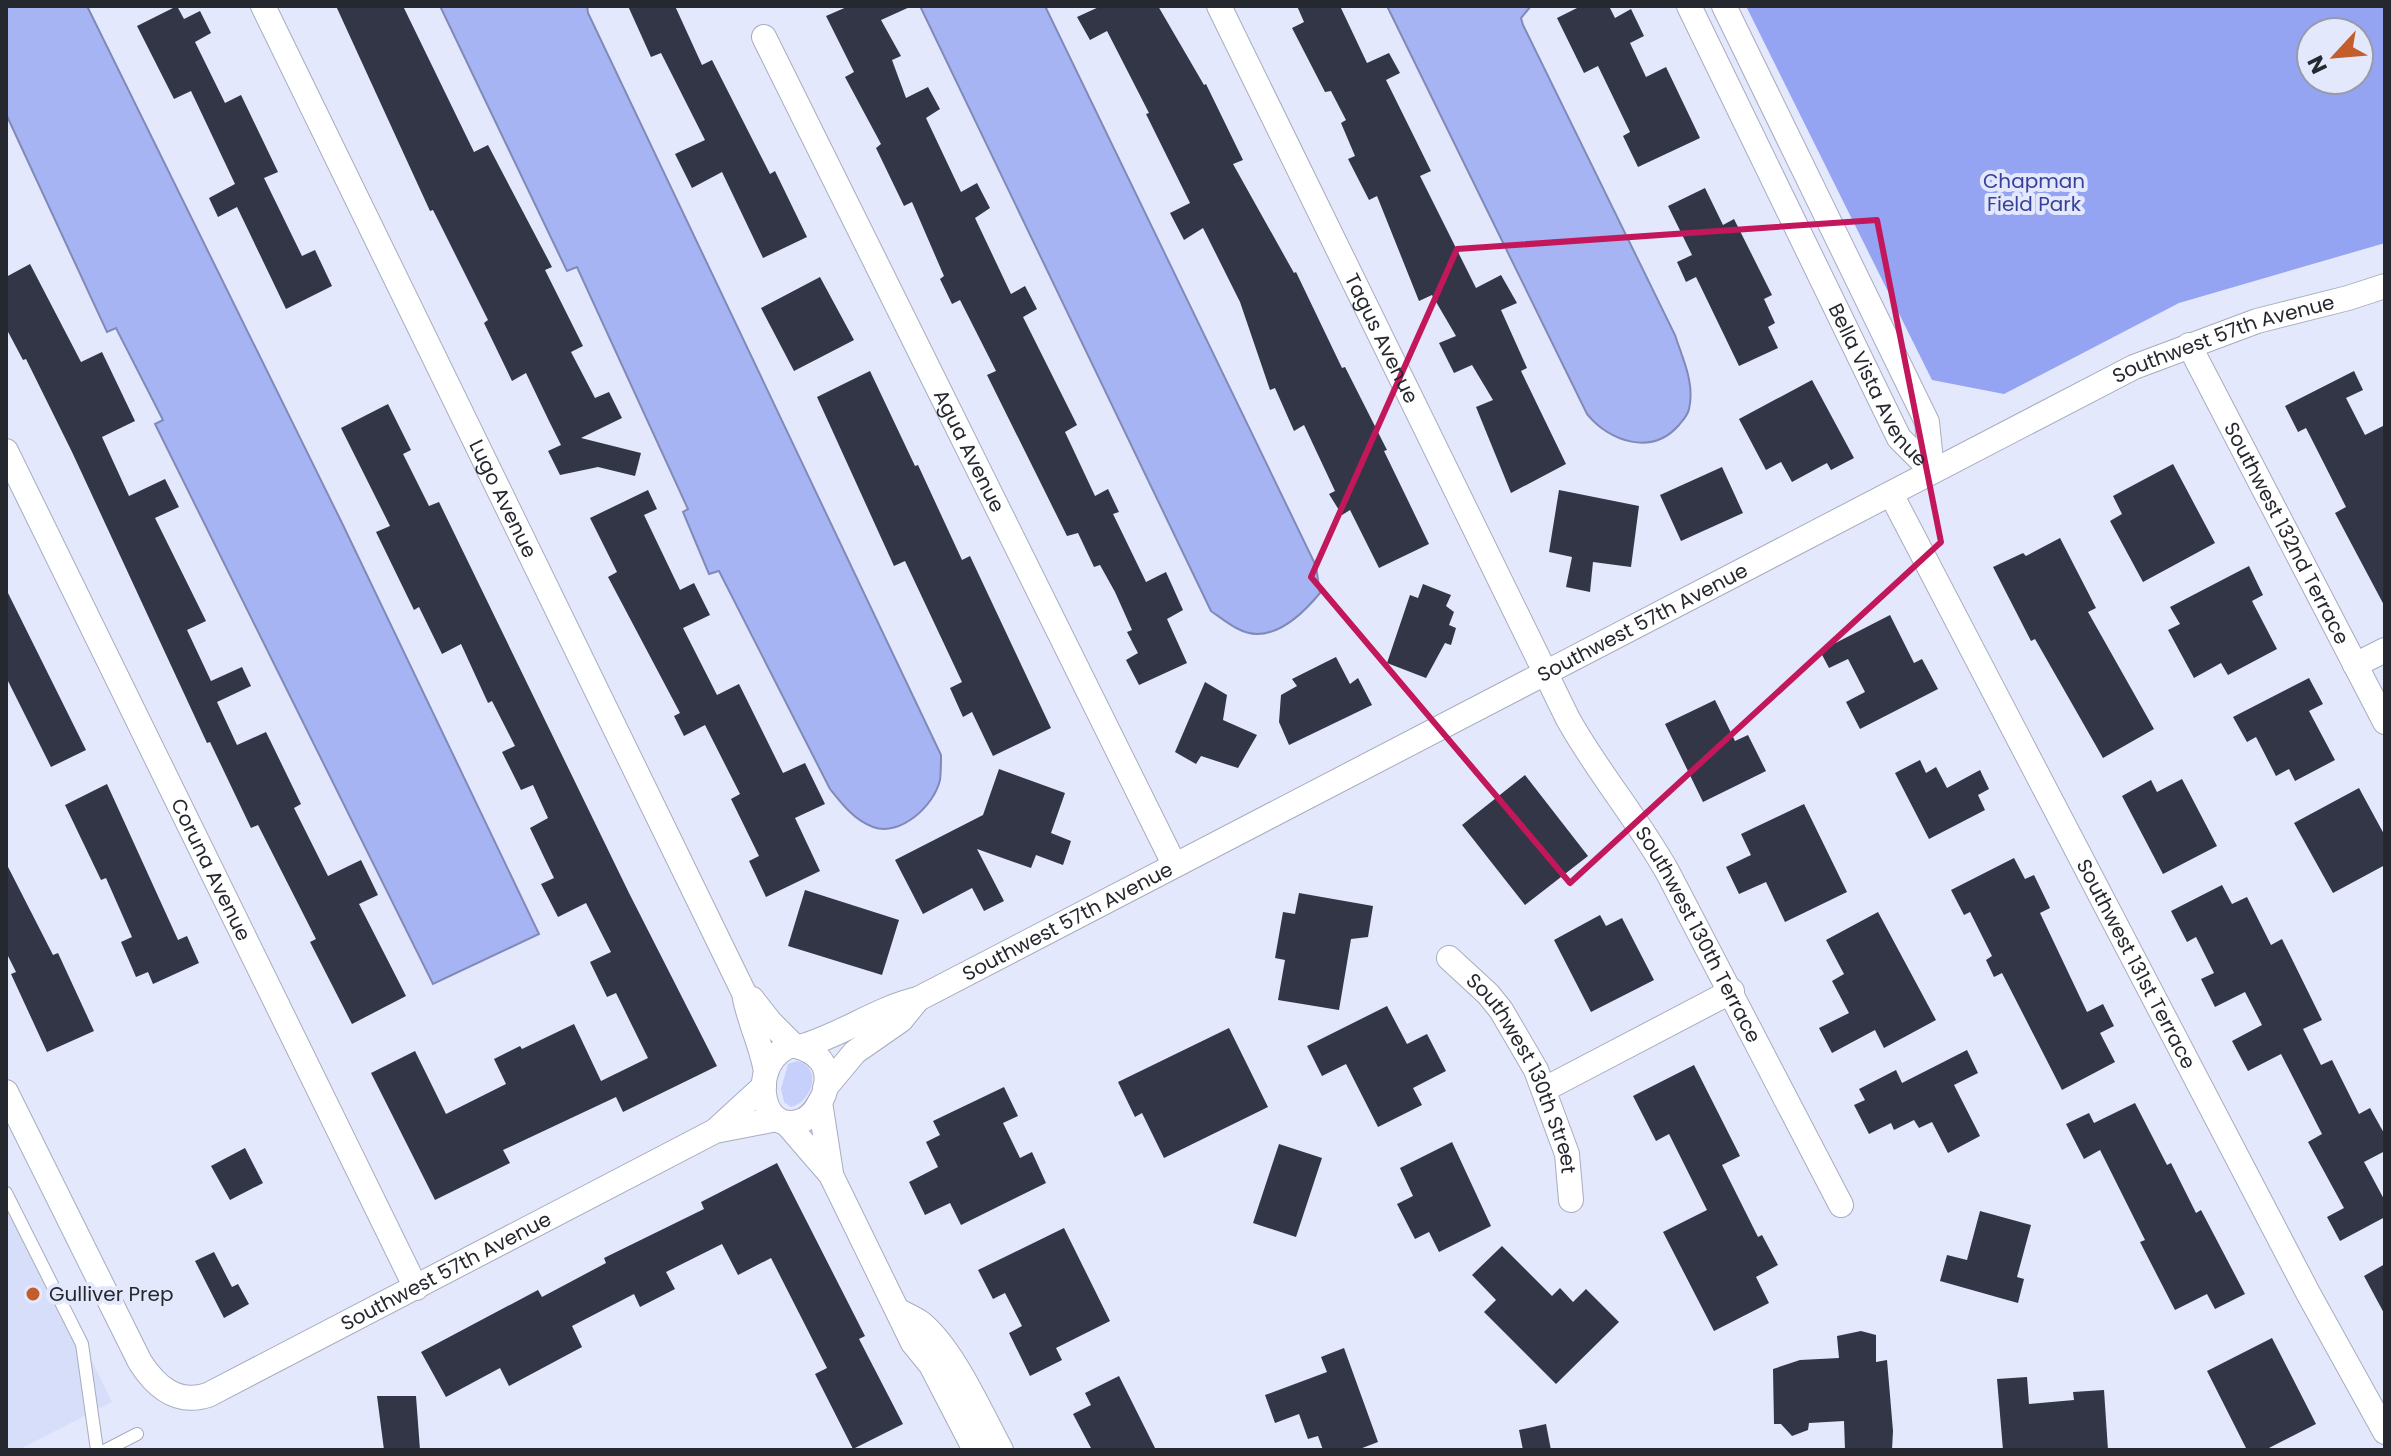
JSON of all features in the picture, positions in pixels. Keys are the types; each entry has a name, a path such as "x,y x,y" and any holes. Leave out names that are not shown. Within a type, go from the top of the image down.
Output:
{"street":[{"name":"Lugo Avenue","path":"263,6 744,993"},
{"name":"Tagus Avenue","path":"1219,6 1546,672"},
{"name":"Bella Vista Avenue","path":"1689,6 1899,438 1932,471"},
{"name":"Bella Vista Avenue","path":"1724,6 1927,422 1932,471"},
{"name":"Agua Avenue","path":"764,37 1174,864"},
{"name":"Southwest 57th Avenue","path":"797,1046 833,1036 891,1006 918,999 2080,393 2189,345 2257,321 2385,286"},
{"name":"Southwest 132nd Terrace","path":"2189,345 2385,722"},
{"name":"Coruna Avenue","path":"6,451 416,1288"},
{"name":"Southwest 131st Terrace","path":"1891,494 2308,1293 2385,1432"},
{"path":"2355,665 2385,650"},
{"name":"Southwest 130th Terrace","path":"1546,672 1568,719 1596,766 1654,848 1732,991 1841,1205"},
{"name":"Southwest 130th Street","path":"1449,958 1501,1010 1545,1089 1567,1154 1571,1200"},
{"path":"1545,1089 1732,991"},
{"path":"744,993 797,1046 815,1053 821,1061 826,1077 823,1095 831,1175"},
{"path":"744,993 760,1041 768,1108 831,1175 913,1343 920,1375 958,1450"},
{"name":"Southwest 57th Avenue","path":"823,1095 855,1052 901,1020 918,999"},
{"path":"765,1079 778,1051 797,1046"},
{"name":"Southwest 57th Avenue","path":"6,1092 140,1362 155,1382 174,1396 189,1399 208,1395 715,1131 765,1079"},
{"path":"782,1121 805,1120 823,1095"},
{"name":"Southwest 57th Avenue","path":"715,1131 782,1121"},
{"path":"897,1309 921,1323 945,1352 972,1394 1001,1450"},
{"path":"913,1343 931,1365 975,1450"}],"lane":[{"path":"6,1193 82,1344 97,1450"},
{"path":"106,1450 137,1434"}],"highlighted area":[{"path":"1877,220 1941,542 1570,883 1311,577 1457,249"}],"shaded area":[{"path":"6,6 87,6 342,523 539,934 433,984 155,424 163,420 116,328 107,332 6,114"},
{"path":"440,6 587,6 941,755 937,790 923,809 904,823 883,829 866,824 849,811 830,789 719,571 709,574 683,512 688,509 577,267 567,271"},
{"path":"920,6 1045,6 1316,566 1320,593 1284,626 1266,633 1244,632 1211,611"},
{"path":"1387,6 1531,6 1521,18 1523,25 1675,335 1685,363 1690,390 1689,409 1668,435 1644,443 1632,442 1607,432 1587,414"},
{"path":"797,1061 810,1070 812,1084 804,1099 791,1107 784,1102 781,1089 788,1064"},
{"name":"Gulliver Prep","path":"6,1187 112,1402 18,1450 6,1450"}],"green space":[{"name":"Chapman Field Park","path":"1746,6 2385,6 2385,243 2179,303 2004,394 1932,380"}],"building":[{"path":"177,6 184,19 200,11 211,33 195,42 225,103 241,95 278,172 264,178 302,256 315,250 332,286 286,309 237,207 218,217 209,198 235,184 191,91 174,99 137,26"},
{"path":"336,6 403,6 474,152 488,145 552,267 545,270 583,346 571,352 595,398 609,392 622,418 581,438 641,453 635,476 598,467 560,475 548,451 561,445 526,373 512,381 484,323 488,320 433,210 430,211"},
{"path":"628,6 675,6 702,65 712,60 770,174 775,171 807,237 763,258 722,172 692,188 675,154 705,140 661,53 651,57"},
{"path":"849,6 912,6 881,20 901,56 892,60 906,98 928,87 940,109 926,118 961,192 977,183 990,208 975,218 1011,294 1025,286 1037,309 1023,317 1077,425 1065,432 1095,496 1108,489 1119,512 1113,514 1146,582 1166,572 1183,610 1167,619 1187,663 1139,685 1126,660 1138,653 1127,632 1132,630 1115,592 1100,565 1094,567 1078,533 1067,536 987,375 996,371 960,300 952,304 940,279 944,276 912,202 904,206 876,148 881,144 845,77 854,72 826,16"},
{"path":"1101,6 1158,6 1206,84 1243,160 1233,164 1296,272 1342,368 1345,367 1429,544 1379,568 1350,510 1342,515 1329,494 1335,491 1304,425 1294,431 1275,388 1270,390 1240,302 1203,228 1184,240 1170,213 1190,203 1107,31 1090,40 1077,17"},
{"path":"1297,6 1340,6 1367,63 1389,53 1400,73 1386,80 1431,171 1420,176 1476,288 1501,275 1517,303 1501,310 1527,368 1521,371 1566,464 1511,493 1476,407 1493,400 1472,365 1454,373 1439,343 1456,336 1432,295 1419,301 1377,196 1369,200 1348,159 1355,156 1341,123 1346,120 1331,91 1325,92 1292,28 1304,22"},
{"path":"1581,6 1609,6 1615,18 1631,9 1644,36 1630,43 1646,77 1666,67 1700,138 1638,167 1623,136 1630,132 1598,66 1584,73 1557,18"},
{"path":"1705,188 1723,225 1734,219 1772,295 1764,299 1775,323 1768,327 1778,348 1739,366 1696,277 1686,282 1677,262 1692,255 1668,206"},
{"path":"30,264 81,362 102,352 135,421 102,437 129,496 165,479 179,507 155,518 206,621 187,630 211,681 242,667 251,686 217,702 237,745 266,732 301,804 294,808 328,876 361,860 378,895 359,904 406,996 352,1024 310,942 316,939 258,825 251,828 210,742 207,743 72,452 26,359 23,360 6,328 6,277"},
{"path":"820,277 854,340 794,371 761,308"},
{"path":"870,371 962,560 970,556 1051,728 993,756 972,712 963,717 950,688 962,682 905,561 894,566 817,397"},
{"path":"2354,371 2363,390 2346,398 2365,435 2385,425 2385,607 2335,513 2346,507 2306,428 2298,432 2285,406"},
{"path":"1812,380 1854,458 1831,470 1827,463 1792,482 1781,462 1766,470 1739,419"},
{"path":"388,404 411,450 403,454 429,506 439,502 629,893 717,1066 623,1112 616,1097 503,1150 510,1163 435,1200 371,1073 415,1051 446,1114 506,1084 494,1059 574,1024 601,1081 648,1058 616,993 607,997 590,962 611,952 586,903 558,917 541,884 554,878 530,828 548,818 533,785 521,790 502,752 515,746 492,701 488,703 461,644 442,654 419,607 414,610 376,532 390,526 341,428"},
{"path":"2173,464 2215,543 2143,582 2110,521 2122,514 2113,496"},
{"path":"1722,467 1743,513 1681,541 1660,495"},
{"path":"648,490 657,509 644,515 680,590 694,583 710,615 683,628 717,695 739,684 783,773 805,763 825,804 795,818 820,871 766,897 749,861 759,856 731,799 740,794 705,725 684,736 674,716 680,713 608,577 617,572 590,518"},
{"path":"1559,490 1639,506 1631,567 1593,562 1590,592 1566,587 1572,557 1549,552"},
{"path":"2060,538 2096,608 2088,612 2154,729 2103,758 2035,639 2031,641 1993,567 2023,553 2026,556"},
{"path":"2249,566 2263,595 2252,601 2277,649 2228,675 2221,663 2194,678 2168,630 2180,624 2170,607"},
{"path":"1423,584 1451,595 1446,606 1454,612 1449,625 1456,628 1451,645 1445,643 1426,678 1387,663 1410,595 1418,598"},
{"path":"6,589 86,750 51,767 6,677"},
{"path":"1890,615 1914,663 1922,659 1938,689 1860,729 1846,702 1865,692 1848,659 1829,668 1820,651"},
{"path":"1336,657 1350,684 1358,678 1372,705 1289,745 1279,722 1281,695 1297,686 1292,679"},
{"path":"2309,678 2323,704 2309,711 2335,760 2295,781 2289,769 2276,776 2256,737 2247,742 2233,717"},
{"path":"1205,682 1227,695 1223,720 1257,735 1238,768 1201,756 1196,764 1175,752"},
{"path":"1715,700 1735,741 1748,735 1766,771 1703,802 1665,724"},
{"path":"1920,760 1926,773 1936,767 1947,788 1980,770 1989,789 1978,795 1985,810 1929,839 1895,773"},
{"path":"999,769 1065,793 1051,833 1071,841 1063,865 1036,855 1031,868 977,849 1004,901 984,911 972,888 923,914 895,860 983,815"},
{"path":"1525,775 1588,856 1525,905 1462,825"},
{"path":"2182,779 2217,846 2163,874 2122,796 2151,780 2157,792"},
{"path":"107,784 178,940 187,936 199,963 153,984 148,972 136,977 121,942 132,937 106,878 101,880 65,805"},
{"path":"2359,788 2385,836 2385,865 2333,893 2294,823"},
{"path":"1804,804 1847,892 1785,922 1766,882 1739,894 1726,867 1751,855 1741,834"},
{"path":"2014,858 2025,879 2034,875 2050,908 2040,913 2087,1012 2103,1004 2114,1026 2100,1033 2115,1062 2062,1090 2002,973 1994,977 1986,960 1992,956 1970,912 1964,915 1951,890"},
{"path":"6,863 53,955 58,953 94,1031 47,1052 11,974 16,972 6,952"},
{"path":"2222,885 2232,904 2247,897 2271,945 2282,939 2322,1020 2303,1029 2321,1065 2332,1060 2359,1114 2370,1108 2385,1135 2385,1151 2364,1162 2385,1201 2385,1217 2340,1241 2327,1217 2344,1208 2308,1142 2322,1134 2281,1054 2248,1071 2232,1041 2262,1025 2245,992 2215,1007 2201,979 2214,973 2196,937 2187,942 2171,911"},
{"path":"805,890 899,920 882,975 788,946"},
{"path":"1299,893 1373,906 1368,937 1351,939 1339,1010 1278,1000 1285,960 1275,958 1283,912 1295,914"},
{"path":"1878,912 1936,1020 1884,1048 1875,1030 1832,1053 1819,1028 1849,1013 1832,981 1844,974 1826,940"},
{"path":"1600,915 1606,926 1622,918 1654,980 1591,1012 1554,940"},
{"path":"1387,1006 1407,1044 1427,1034 1446,1071 1413,1088 1422,1105 1378,1127 1346,1064 1322,1076 1307,1046"},
{"path":"1229,1028 1268,1107 1164,1158 1142,1113 1135,1117 1118,1082"},
{"path":"1967,1050 1978,1073 1954,1085 1980,1136 1948,1153 1932,1122 1919,1128 1914,1120 1894,1130 1891,1123 1869,1134 1854,1105 1865,1100 1859,1089 1896,1070 1902,1083"},
{"path":"1694,1065 1740,1156 1722,1165 1758,1237 1762,1235 1778,1265 1756,1277 1769,1303 1714,1331 1663,1232 1707,1210 1669,1134 1656,1141 1633,1096"},
{"path":"1004,1087 1018,1116 1003,1123 1020,1158 1032,1152 1046,1183 961,1225 950,1203 925,1215 909,1182 938,1167 926,1142 940,1135 933,1121"},
{"path":"2135,1103 2196,1213 2201,1210 2245,1294 2215,1309 2207,1294 2175,1310 2140,1242 2145,1240 2100,1150 2084,1159 2066,1124 2089,1113 2094,1123"},
{"path":"1452,1142 1491,1226 1439,1252 1429,1232 1415,1239 1397,1204 1413,1196 1400,1168"},
{"path":"1279,1144 1322,1158 1296,1237 1253,1223"},
{"path":"245,1148 263,1183 230,1200 211,1166"},
{"path":"777,1163 865,1336 859,1339 903,1424 853,1449 815,1374 827,1368 771,1258 738,1275 722,1244 666,1272 675,1289 640,1307 634,1294 572,1326 582,1347 509,1386 500,1368 446,1397 421,1352 538,1290 542,1297 606,1263 604,1258 704,1209 701,1202"},
{"path":"1980,1211 2031,1225 2017,1277 2024,1279 2018,1303 1940,1281 1947,1255 1967,1260"},
{"path":"1064,1228 1110,1321 1056,1348 1062,1360 1030,1376 1009,1333 1022,1326 1005,1293 993,1299 978,1270"},
{"path":"1502,1246 1552,1296 1560,1288 1573,1302 1586,1289 1619,1322 1556,1384 1484,1312 1496,1300 1472,1275"},
{"path":"214,1252 232,1287 238,1284 249,1304 224,1318 195,1261"},
{"path":"2385,1264 2385,1315 2364,1276"},
{"path":"1861,1331 1876,1335 1876,1362 1887,1360 1892,1450 1845,1450 1844,1421 1809,1423 1808,1430 1792,1436 1781,1424 1774,1424 1773,1369 1800,1360 1839,1358 1837,1336"},
{"path":"2272,1338 2316,1424 2265,1450 2247,1450 2207,1371"},
{"path":"1344,1348 1378,1442 1357,1450 1323,1450 1318,1436 1308,1439 1299,1414 1275,1423 1265,1395 1327,1372 1321,1357"},
{"path":"1119,1376 1156,1450 1092,1450 1073,1414 1091,1405 1085,1393"},
{"path":"2027,1377 2029,1404 2074,1400 2073,1392 2104,1390 2108,1450 2003,1450 1997,1379"},
{"path":"377,1396 416,1396 420,1450 384,1450"},
{"path":"1546,1424 1551,1450 1523,1450 1519,1430"}],"place":[{"name":"Gulliver Prep","path":"33,1294"}]}
